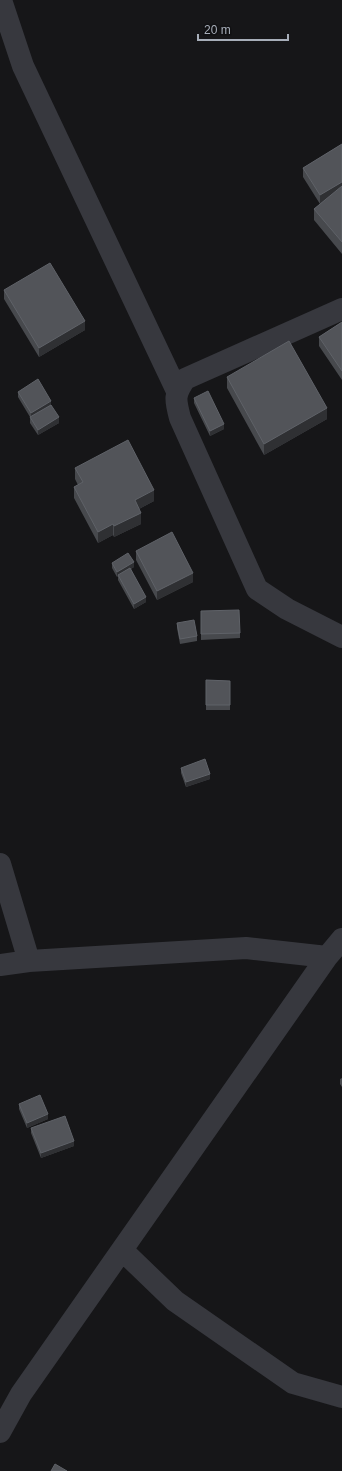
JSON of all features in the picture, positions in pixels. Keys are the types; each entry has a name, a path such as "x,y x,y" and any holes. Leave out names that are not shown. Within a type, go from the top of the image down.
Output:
{"street":[{"path":"1,0 23,66 177,391"},
{"path":"342,309 185,379 177,391 176,403 180,418 257,589 288,609 342,637"},
{"path":"0,864 29,962"},
{"path":"0,1432 21,1394 327,957 342,939"},
{"path":"0,965 246,948 327,957"},
{"path":"122,1250 175,1301 293,1383 342,1397"}],"building":[{"path":"342,144 342,182 320,195 303,168"},
{"path":"342,186 342,242 314,209"},
{"path":"50,263 85,321 39,348 4,290"},
{"path":"342,322 342,371 319,337"},
{"path":"289,341 327,408 264,444 227,377"},
{"path":"38,379 51,401 31,413 18,392"},
{"path":"208,391 224,424 210,431 194,398"},
{"path":"51,405 59,417 38,430 30,417"},
{"path":"128,440 154,490 135,500 141,513 114,526 113,524 98,532 74,487 83,482 75,468"},
{"path":"172,532 193,573 157,591 136,551"},
{"path":"128,553 134,562 117,572 112,563"},
{"path":"130,568 146,597 134,604 118,575"},
{"path":"239,610 240,633 201,634 201,611"},
{"path":"194,620 197,636 180,639 177,623"},
{"path":"206,680 230,681 230,705 206,705"},
{"path":"205,759 210,774 186,782 181,768"},
{"path":"40,1095 48,1114 27,1123 19,1104"},
{"path":"65,1116 74,1141 41,1153 31,1128"},
{"path":"55,1464 67,1471 51,1471"}]}
